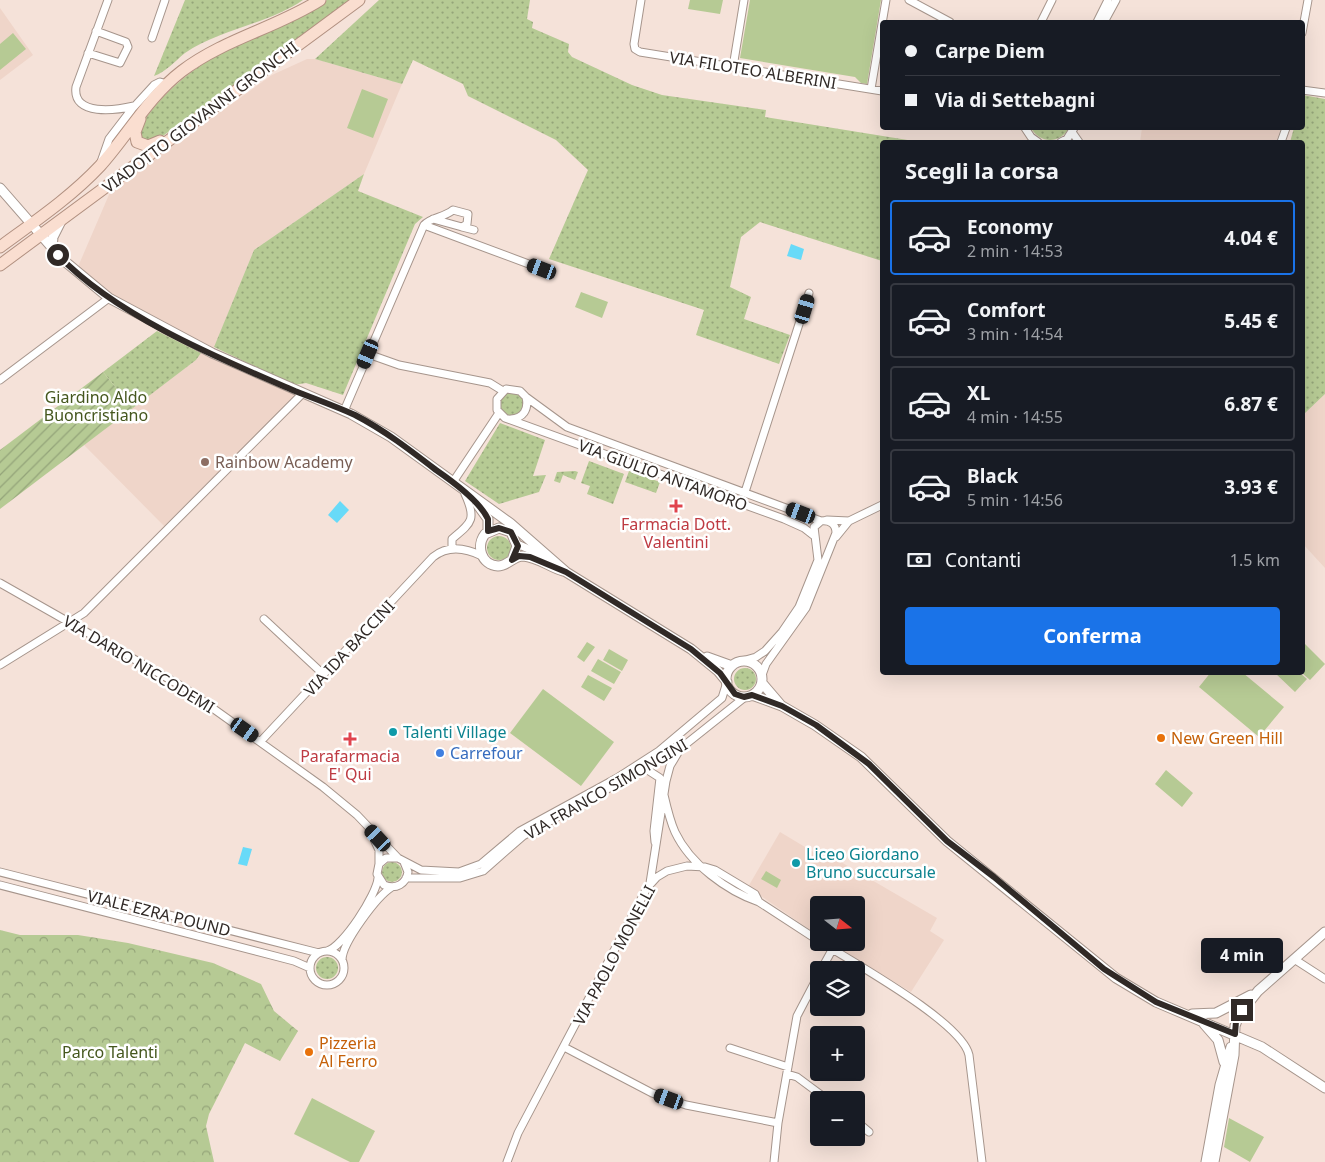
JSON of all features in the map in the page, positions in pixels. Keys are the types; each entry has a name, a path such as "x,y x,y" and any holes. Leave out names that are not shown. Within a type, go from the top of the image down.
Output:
{"main road":[{"name":"VIADOTTO GIOVANNI GRONCHI","path":"0,247 71,193 100,166 149,103 167,84 208,53 286,19 320,0"},
{"name":"VIADOTTO GIOVANNI GRONCHI","path":"0,265 359,0"},
{"path":"149,103 136,128 135,138 139,144 148,146 155,144 188,125"}],"street":[{"path":"108,0 76,87 76,94 82,103 97,110 134,106"},
{"path":"152,38 165,0"},
{"name":"VIA FILOTEO ALBERINI","path":"641,0 634,42 635,49 642,53 880,91"},
{"path":"733,67 744,0"},
{"path":"883,20 886,0"},
{"path":"909,0 946,20"},
{"path":"1042,20 1052,0"},
{"path":"1098,20 1108,0"},
{"path":"1105,20 1116,0"},
{"path":"1304,20 1308,0"},
{"path":"88,53 120,63 128,47 126,42 96,32"},
{"path":"871,89 880,36"},
{"name":"VIADOTTO GIOVANNI GRONCHI","path":"100,166 105,146 134,106 156,83 167,84"},
{"path":"1305,90 1325,93"},
{"path":"107,110 118,116 120,125"},
{"path":"1026,130 1035,140"},
{"path":"1063,140 1073,130"},
{"path":"0,188 52,249 80,276 109,298 212,353 344,411 399,442 489,507 557,562 566,572"},
{"path":"344,411 424,225 433,219 444,217 453,210 468,214 477,213"},
{"path":"462,227 468,223 468,214"},
{"path":"433,219 474,230"},
{"path":"52,249 53,237 62,220"},
{"path":"424,225 542,269"},
{"path":"745,492 810,293"},
{"path":"0,380 109,298"},
{"name":"VIA GIULIO ANTAMORO","path":"368,354 399,365 490,383 502,391 516,389 567,427 824,521 849,521"},
{"path":"453,482 499,413 496,402 502,391"},
{"path":"0,665 80,617 302,394"},
{"path":"510,420 524,413 527,404 526,397"},
{"name":"VIA GIULIO ANTAMORO","path":"499,413 510,420 784,519 804,528 814,536"},
{"path":"453,482 487,516 488,531"},
{"path":"465,494 470,508 471,522 452,539 452,549 469,551 482,556 495,566 502,565 519,556 530,557 566,572 691,649 717,662 732,666"},
{"path":"814,536 824,544 834,539 849,521 880,506"},
{"path":"489,507 513,535 517,544 516,554 512,560"},
{"path":"727,682 727,673 732,666 756,657 765,651 782,632 799,607 818,560 814,527 824,521 835,526 834,539 806,608 766,664 762,679 748,696"},
{"path":"482,556 480,544 488,531 495,528 507,530"},
{"path":"517,544 557,562"},
{"name":"VIA IDA BACCINI","path":"261,741 436,555 452,549"},
{"name":"VIA DARIO NICCODEMI","path":"0,583 183,687 323,787 367,826 401,860"},
{"path":"264,619 323,674"},
{"path":"691,649 720,673 733,693 782,706 816,725 861,757 947,841 994,877 1104,969 1144,995 1262,1047 1325,1088"},
{"path":"742,661 755,664 762,679 782,706"},
{"name":"VIA FRANCO SIMONGINI","path":"401,860 420,870 454,872 474,868 484,862 520,831 635,768 722,698 727,682"},
{"name":"VIA FRANCO SIMONGINI","path":"406,878 455,878 474,875 487,868 523,836 681,748 748,696"},
{"path":"697,719 707,728"},
{"path":"656,842 654,831 664,752 681,738 690,725"},
{"path":"650,884 668,770 681,748"},
{"path":"646,769 660,778"},
{"path":"664,795 675,832 700,866 810,935"},
{"name":"VIA DARIO NICCODEMI","path":"367,826 378,846 379,864"},
{"path":"386,858 401,860 407,869 406,878 400,885 392,887 380,897 345,947 342,961 343,973 333,984 318,982 310,968 313,958 339,945 375,891 379,864 386,858"},
{"name":"VIA PAOLO MONELLI","path":"507,1162 518,1133 650,884 657,877 673,869 700,866"},
{"name":"VIALE EZRA POUND","path":"0,872 247,936 322,952"},
{"path":"378,878 384,885 392,887"},
{"name":"VIALE EZRA POUND","path":"0,885 298,962 310,968"},
{"path":"128,919 131,906"},
{"path":"1206,1162 1224,1065 1235,1034 1239,1015 1258,991 1325,932"},
{"path":"243,948 247,936"},
{"path":"834,951 916,1002 965,1042 969,1055 982,1162"},
{"path":"322,952 334,953 342,961"},
{"path":"1294,959 1325,979"},
{"path":"774,1162 778,1123 797,1016 810,991"},
{"path":"1184,1014 1216,1013 1258,991"},
{"path":"1200,1020 1218,1040 1222,1049 1224,1065"},
{"path":"1214,1162 1234,1055 1235,1034"},
{"path":"564,1047 652,1093 686,1105 778,1123"},
{"path":"730,1048 788,1070 816,1091"},
{"path":"865,1129 869,1132"}],"shaded area":[{"path":"0,8 33,55 0,80"},
{"path":"307,59 315,59 402,84 364,174 254,250 213,350 125,305 77,269 111,190 272,75"},
{"path":"1142,130 1280,130 1277,140 1140,140"},
{"path":"202,350 299,394 167,529 84,445 196,360"},
{"path":"1325,394 1325,568 1305,546 1305,413"},
{"path":"780,832 830,862 834,858 937,918 930,931 944,940 911,992 865,964 865,961 860,961 843,951 865,951 865,896 810,896 810,930 748,887"}],"green space":[{"path":"185,0 303,0 275,15 199,45 154,76"},
{"path":"327,0 352,0 153,143 144,144 138,130 155,107 194,70 240,43 314,9"},
{"path":"379,0 530,0 527,19 533,22 532,28 569,44 568,52 572,57 632,85 662,95 766,110 765,117 908,140 880,140 880,260 760,222 741,237 730,287 751,297 744,319 790,335 779,364 696,335 704,310 549,259 588,170 556,140 468,96 463,84 413,60 402,84 315,59"},
{"path":"690,0 723,0 720,14 688,9"},
{"path":"750,0 881,0 867,84 861,83 855,77 740,58"},
{"path":"13,33 26,49 0,70 0,44"},
{"path":"362,89 388,99 373,138 347,128"},
{"path":"1305,95 1325,99 1325,394 1305,413 1305,140 1291,140 1293,130 1305,130"},
{"path":"1033,130 1067,130 1061,137 1050,140 1039,137"},
{"path":"364,174 358,191 423,217 415,224 343,395 306,383 294,385 214,347 254,250"},
{"path":"581,292 608,302 602,318 575,307"},
{"path":"157,331 201,353 196,360 133,408 103,372"},
{"name":"Giardino Aldo Buoncristiano","path":"103,372 133,408 0,509 0,450"},
{"path":"512,392 517,393 523,399 523,409 517,415 512,416 507,415 501,409 500,404 501,399 507,393"},
{"path":"500,423 545,440 533,476 546,475 539,492 499,504 465,481"},
{"path":"589,461 624,474 613,504 587,494 590,486 581,483"},
{"path":"629,471 660,482 656,493 625,482"},
{"path":"557,472 578,472 575,480 563,475 560,483 554,481"},
{"path":"499,536 508,539 511,548 508,557 499,560 490,557 487,548 490,539"},
{"path":"587,642 595,647 584,662 577,657"},
{"path":"1305,644 1325,664 1310,680 1304,675"},
{"path":"609,649 628,660 622,671 603,660"},
{"path":"598,659 621,672 614,684 591,671"},
{"path":"741,668 749,668 756,675 756,683 749,690 741,690 734,683 734,675"},
{"path":"588,675 612,688 604,701 581,687"},
{"path":"1209,675 1245,675 1284,707 1259,737 1199,687"},
{"path":"1277,675 1302,675 1307,679 1295,692"},
{"path":"543,689 614,742 581,786 510,733"},
{"path":"1166,770 1193,793 1182,807 1155,784"},
{"path":"392,862 399,865 402,872 399,879 392,882 385,879 382,872 385,865"},
{"path":"766,871 781,880 777,888 761,879"},
{"name":"Parco Talenti","path":"0,930 20,935 78,935 128,943 213,963 261,984 274,1011 298,1031 280,1061 245,1043 209,1114 206,1126 214,1162 0,1162"},
{"path":"327,957 335,960 338,968 335,976 327,979 319,976 316,968 319,960"},
{"path":"312,1098 375,1131 359,1162 350,1162 294,1134"},
{"path":"1229,1118 1264,1137 1250,1162 1224,1147"}],"water":[{"path":"791,244 804,249 801,260 787,256"},
{"path":"340,501 349,510 337,523 328,515"},
{"path":"243,847 252,849 247,866 238,864"}],"place":[{"name":"Rainbow Academy","path":"205,462"},
{"name":"Farmacia Dott. Valentini","path":"676,506"},
{"name":"Talenti Village","path":"393,732"},
{"name":"New Green Hill","path":"1161,738"},
{"name":"Parafarmacia E' Qui","path":"350,739"},
{"name":"Carrefour","path":"440,753"},
{"name":"Liceo Giordano Bruno succursale","path":"796,863"},
{"name":"Pizzeria Al Ferro","path":"309,1052"}],"route":[{"path":"58,255 93,287 156,325 218,356 354,415 391,437 453,482 460,491 477,504 484,511 489,521 488,531 502,528 511,532 518,546 512,560 519,556 530,557 566,572 669,633 720,673 730,690 735,694 744,697 752,695 782,706 838,740 869,764 947,841 994,877 1081,951 1128,986 1163,1005 1235,1034 1236,1021 1242,1010"}]}
